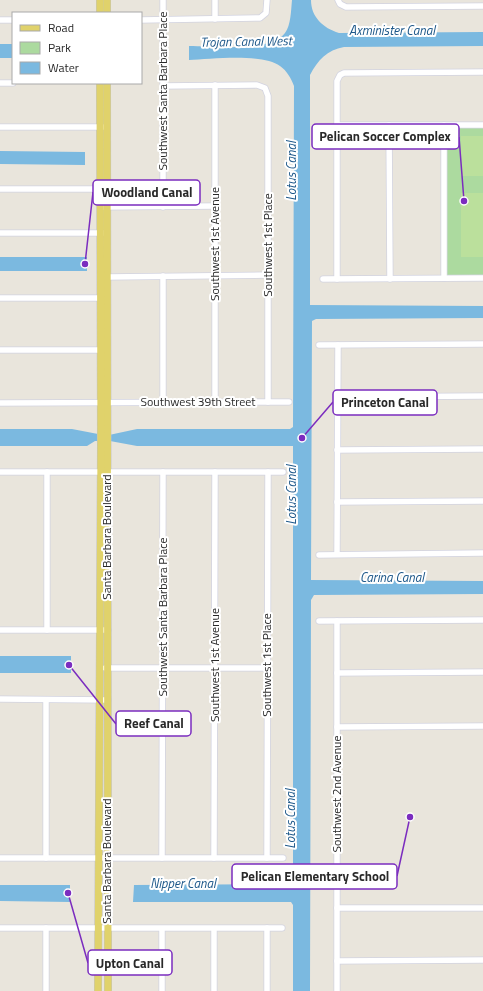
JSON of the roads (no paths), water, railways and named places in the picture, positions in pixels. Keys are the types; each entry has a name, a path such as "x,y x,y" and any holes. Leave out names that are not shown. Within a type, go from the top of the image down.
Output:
{"main road":[{"path":"100,0 100,12"},
{"path":"107,0 107,12"},
{"name":"Santa Barbara Boulevard","path":"100,84 108,189 108,402 104,431 107,472 108,556 108,991"},
{"name":"Santa Barbara Boulevard","path":"104,431 100,402 99,298 100,189 107,84"},
{"name":"Santa Barbara Boulevard","path":"98,991 99,556 100,472 104,444"},
{"path":"99,556 108,556"},
{"path":"99,780 107,780"}],"street":[{"name":"Southwest Santa Barbara Place","path":"163,0 163,207"},
{"path":"215,0 215,19"},
{"path":"142,20 255,19 263,16 268,9 267,0"},
{"path":"339,2 346,7 483,6"},
{"path":"0,20 12,20"},
{"path":"338,279 337,125 338,81 340,76 344,73 483,72"},
{"path":"0,83 12,83"},
{"path":"163,86 215,85"},
{"name":"Southwest 1st Place","path":"215,85 258,85 265,88 268,96 268,402"},
{"name":"Southwest 1st Avenue","path":"215,85 215,402"},
{"path":"337,125 483,125"},
{"path":"390,125 390,279"},
{"path":"444,125 444,278"},
{"path":"0,127 104,127"},
{"path":"0,189 108,189"},
{"path":"100,207 215,206"},
{"path":"0,233 108,232"},
{"path":"108,276 268,276"},
{"path":"163,276 163,402"},
{"path":"323,279 483,278"},
{"path":"0,298 108,298"},
{"path":"319,345 483,344"},
{"path":"337,554 338,345"},
{"path":"0,350 108,350"},
{"path":"337,397 483,396"},
{"name":"Southwest 39th Street","path":"0,403 288,402"},
{"path":"337,450 483,449"},
{"path":"0,472 283,472"},
{"path":"47,472 47,630"},
{"name":"Southwest Santa Barbara Place","path":"162,858 163,472"},
{"name":"Southwest 1st Avenue","path":"214,858 215,472"},
{"name":"Southwest 1st Place","path":"267,858 268,472"},
{"path":"338,502 483,501"},
{"path":"319,555 483,554"},
{"path":"319,621 483,620"},
{"name":"Southwest 2nd Avenue","path":"337,621 337,991"},
{"path":"0,630 108,630"},
{"path":"99,668 267,668"},
{"path":"337,673 483,672"},
{"path":"0,700 108,700"},
{"path":"46,700 46,858"},
{"path":"337,727 483,726"},
{"path":"0,858 282,858"},
{"path":"337,908 483,908"},
{"path":"0,928 282,928"},
{"path":"46,928 46,991"},
{"path":"214,928 214,991"},
{"path":"266,991 267,928"},
{"path":"162,929 162,991"},
{"path":"337,961 483,960"}],"water":[{"path":"292,0 311,0 313,12 319,21 333,31 339,33 483,32 483,46 338,48 324,56 310,75 310,305 483,306 483,318 316,319 312,321 311,580 483,581 483,594 314,595 311,600 310,991 293,991 293,905 291,902 133,902 134,885 293,883 293,446 137,446 110,441 95,441 87,446 0,446 0,429 72,429 109,435 137,429 290,429 293,427 294,86 285,70 272,62 262,59 223,58 189,60 189,46 254,46 277,39 287,30"},
{"path":"0,44 12,44 12,58 0,58"},
{"path":"0,151 85,152 85,165 0,164"},
{"path":"0,257 87,257 87,271 0,271"},
{"path":"0,656 71,656 71,673 0,673"},
{"path":"0,885 70,885 70,902 0,901"}],"place":[{"name":"Pelican Soccer Complex","path":"464,201"},
{"name":"Woodland Canal","path":"85,264"},
{"name":"Princeton Canal","path":"302,438"},
{"name":"Reef Canal","path":"69,665"},
{"name":"Pelican Elementary School","path":"410,817"},
{"name":"Upton Canal","path":"68,893"}],"water label":[{"name":"Axminister Canal","path":"392,30"},
{"name":"Trojan Canal West","path":"246,41"},
{"name":"Lotus Canal","path":"291,171"},
{"name":"Lotus Canal","path":"291,495"},
{"name":"Carina Canal","path":"392,577"},
{"name":"Lotus Canal","path":"290,819"},
{"name":"Nipper Canal","path":"183,883"}]}
